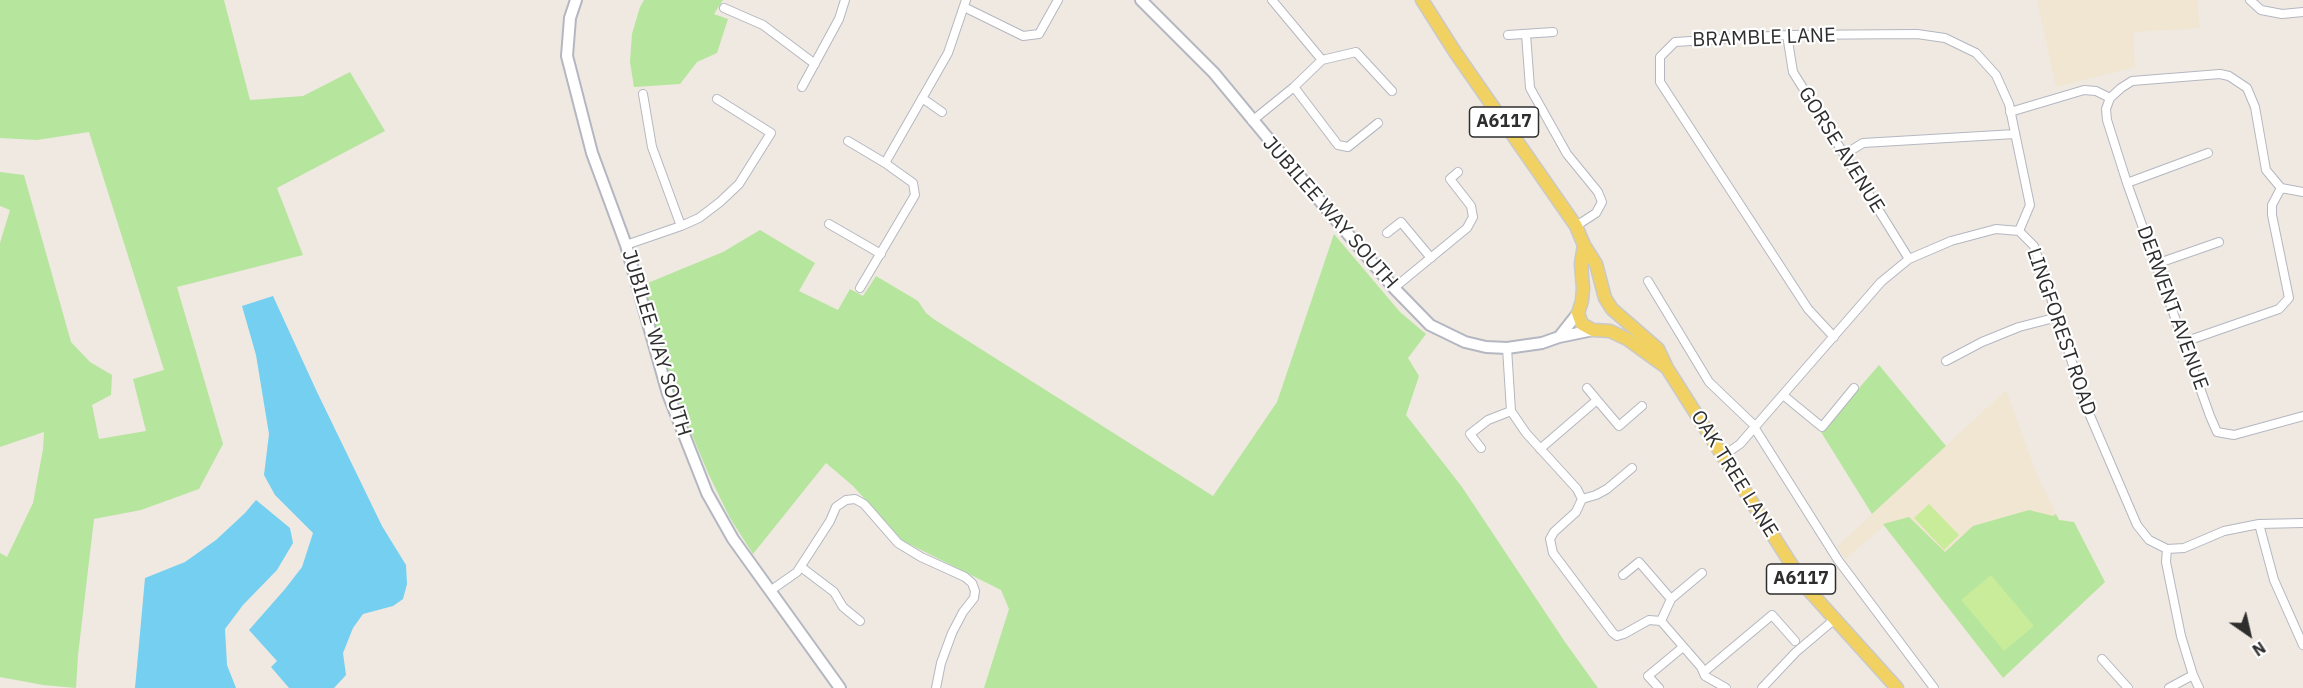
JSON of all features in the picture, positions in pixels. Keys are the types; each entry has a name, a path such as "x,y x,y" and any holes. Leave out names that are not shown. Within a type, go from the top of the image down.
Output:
{"main road":[{"name":"A6117","path":"1422,0 1455,52 1576,226 1596,264 1609,304"},
{"name":"A6117","path":"1580,307 1584,245"},
{"path":"1591,296 1609,304 1613,315 1608,324 1596,330 1582,324 1580,307 1591,296"},
{"name":"OAK TREE LANE","path":"1609,304 1658,349 1667,368 1805,586 1897,688"},
{"name":"OAK TREE LANE","path":"1596,330 1610,332 1627,339 1667,368"}],"street":[{"name":"JUBILEE WAY SOUTH","path":"576,0 570,18 567,56 592,153 626,245 668,394 707,493 733,538 840,688"},
{"path":"802,87 839,19 844,0"},
{"path":"885,163 948,53 965,3 1023,36 1039,34 1058,0"},
{"name":"JUBILEE WAY SOUTH","path":"1141,0 1214,73 1394,288 1430,325 1447,335 1486,347 1507,348 1542,343 1558,337 1596,330"},
{"path":"1272,0 1323,60"},
{"path":"2250,0 2261,10 2282,14 2303,12"},
{"path":"724,8 763,25 815,64"},
{"path":"1508,35 1553,32"},
{"path":"1526,34 1530,88 1567,154 1598,192 1602,202 1596,213 1576,226"},
{"name":"BRAMBLE LANE","path":"1833,337 1808,309 1660,82 1660,57 1675,42 1787,35 1917,34 1945,38 1976,53 1996,75 2010,112 2030,205 2019,231"},
{"name":"GORSE AVENUE","path":"1787,35 1793,72 1909,259"},
{"path":"1252,121 1323,60 1356,52 1392,91"},
{"path":"2010,112 2084,90 2096,91 2110,98 2132,81 2229,75 2247,88 2255,107 2266,170 2281,188 2303,192"},
{"path":"1294,87 1338,145 1348,147 1378,123"},
{"path":"643,94 652,147 681,226"},
{"path":"922,98 942,112"},
{"name":"DERWENT AVENUE","path":"2110,98 2106,109 2107,120 2127,183 2217,432 2234,435 2303,416"},
{"path":"626,245 699,218 720,202 739,184 771,133 717,99"},
{"path":"1845,154 1863,143 2015,134"},
{"path":"848,141 913,183 915,195 860,288"},
{"path":"2127,183 2208,153"},
{"path":"1394,288 1467,228 1473,217 1471,206 1450,179 1458,172"},
{"path":"2184,342 2279,309 2289,298 2272,215 2272,205 2281,188"},
{"path":"1387,233 1401,222 1431,258"},
{"path":"829,224 881,254"},
{"name":"LINGFOREST ROAD","path":"1722,456 1737,447 1881,282 1909,259 1951,241 1996,229 2019,231 2034,246 2088,411 2136,525 2149,540 2167,549"},
{"path":"2156,264 2219,242"},
{"name":"OAK TREE LANE","path":"1648,281 1709,382 1754,427 1838,560 1934,688"},
{"path":"1558,337 1580,307"},
{"path":"1946,361 2010,330 2058,317"},
{"path":"1507,348 1511,411 1526,433 1576,489 1582,499"},
{"path":"1587,388 1619,426 1642,406"},
{"path":"1783,394 1822,427 1854,388"},
{"path":"1540,449 1597,400"},
{"path":"1481,448 1470,434 1488,420 1511,411"},
{"path":"1632,468 1607,489 1582,499 1576,512 1554,532 1550,539 1553,553 1617,636 1649,620 1661,621 1705,676 1726,688"},
{"path":"770,591 801,567 836,507 846,500 855,499 864,504 898,543 921,557 965,577 972,583 975,591 974,598 963,612 952,633 941,663 936,688"},
{"path":"2199,688 2181,636 2166,562 2167,549 2184,548 2224,531 2259,524 2303,523"},
{"path":"2259,524 2274,580 2303,645"},
{"path":"1623,575 1639,562 1671,599"},
{"path":"801,567 834,592 843,607 860,621"},
{"path":"1661,621 1671,599 1702,573"},
{"path":"1704,672 1772,615 1796,641"},
{"path":"1762,688 1796,652 1835,619"},
{"path":"1659,688 1648,676 1683,647"},
{"path":"2102,659 2128,688"},
{"path":"2169,688 2193,675"}],"shaded area":[{"path":"2037,0 2197,0 2200,28 2133,32 2135,67 2056,87"},
{"path":"2006,390 2037,475 2059,520 2074,522 2105,582 2003,678 1884,526 1845,559 1837,547"}],"green space":[{"path":"0,0 224,0 250,100 303,96 350,72 385,131 277,188 303,255 177,287 223,444 199,489 141,510 94,519 76,688 0,677 0,553 7,557 33,503 44,432 0,447 0,243 10,210 0,206 0,172 24,175 71,342 90,362 112,375 111,395 92,405 99,439 146,431 133,379 164,370 89,132 37,140 0,138"},
{"path":"644,0 723,0 714,14 728,19 717,53 697,62 680,84 634,87 630,62 632,34"},
{"path":"760,230 815,263 799,291 838,310 850,289 863,296 876,276 918,301 926,313 935,320 1213,496 1277,402 1334,234 1400,312 1426,334 1408,358 1419,376 1406,415 1462,487 1598,688 984,688 1009,609 1001,590 903,541 853,486 826,463 753,554 730,518 708,473 672,387 643,285 723,252"},
{"path":"1879,365 1946,446 1872,514 1821,432"},
{"path":"1929,504 1959,535 1944,550 1914,518"},
{"path":"2029,510 2053,516 2056,514 2059,520 2074,522 2105,582 2003,678 1883,524 1909,517 1945,552 1973,526"},
{"path":"1991,575 2034,626 2004,651 1961,600"}],"water":[{"path":"273,296 382,526 406,565 407,584 403,599 393,606 363,614 353,628 343,653 346,675 334,688 289,688 271,667 277,661 249,630 302,567 313,533 275,495 264,475 269,434 256,355 242,306"},
{"path":"256,500 290,528 293,543 277,570 243,605 225,629 227,665 236,688 135,688 145,578 185,562 216,540"}]}
